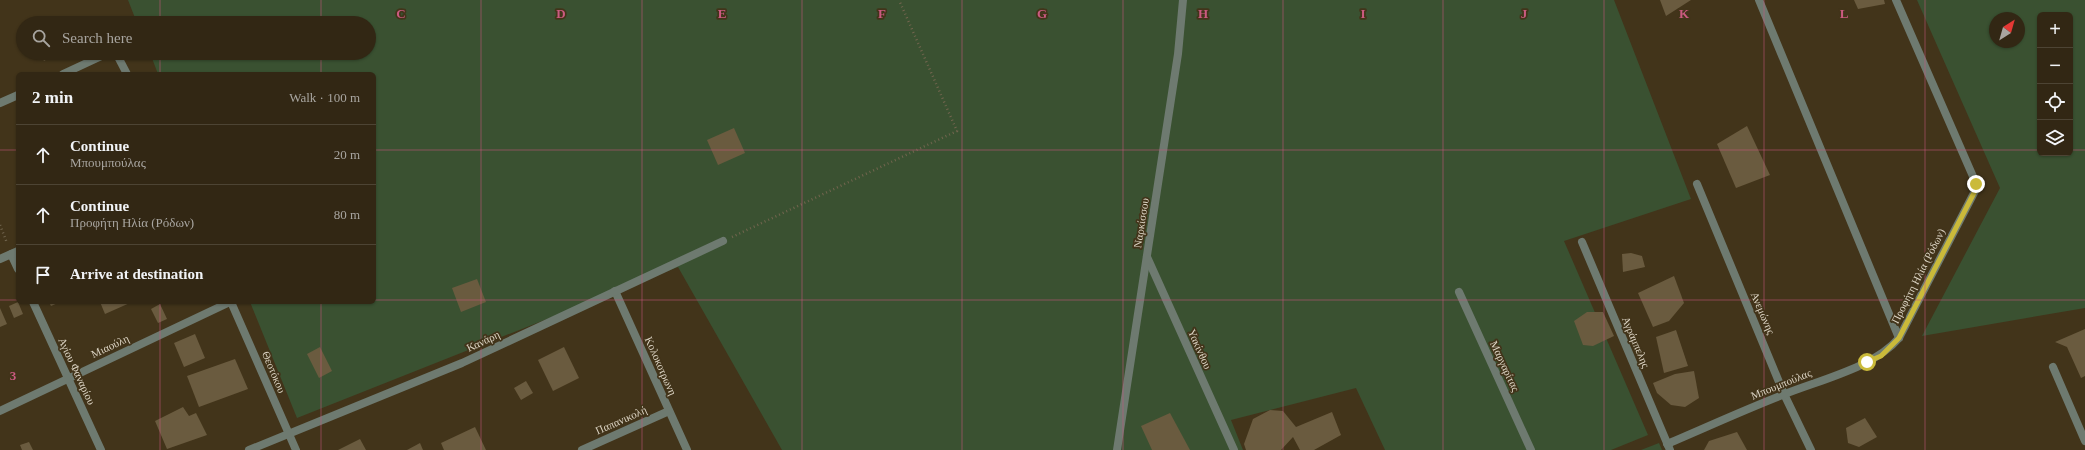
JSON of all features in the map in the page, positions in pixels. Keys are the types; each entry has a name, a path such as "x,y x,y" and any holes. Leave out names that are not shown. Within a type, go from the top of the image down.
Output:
{"street":[{"name":"Ναρκίσσου","path":"1117,450 1178,54 1183,0"},
{"name":"Προφήτη Ηλία (Ρόδων)","path":"1759,0 1899,338"},
{"name":"Προφήτη Ηλία (Ρόδων)","path":"1896,0 1976,184 1975,191 1899,338"},
{"path":"67,72 93,60"},
{"path":"120,60 126,72"},
{"path":"0,103 16,96"},
{"name":"Ανεμώνης","path":"1697,184 1784,394 1811,450"},
{"name":"Κανάρη","path":"249,450 462,363 723,241"},
{"name":"Αγράμπελης","path":"1582,242 1669,447"},
{"path":"0,260 14,253"},
{"name":"Υακίνθου","path":"1146,256 1234,450"},
{"name":"Κολοκοτρωνη","path":"615,291 686,450"},
{"name":"Μαργαρίτας","path":"1459,292 1531,450"},
{"name":"Αγίου Φαναρίου","path":"34,304 101,450"},
{"name":"Μιαούλη","path":"0,411 227,304"},
{"name":"Θεοτόκου","path":"232,304 296,450"},
{"name":"Μπουμπούλας","path":"1669,447 1784,394 1881,356 1899,338"},
{"path":"2053,367 2085,441"},
{"name":"Παπανικολή","path":"582,450 669,411"}],"path":[{"path":"723,241 956,131 899,0"},
{"path":"0,225 14,253"}],"green space":[{"path":"128,0 1614,0 1691,199 1564,241 1648,435 1611,450 1385,450 1356,388 1231,420 1243,450 782,450 678,267 297,418 251,304 376,304 376,72 157,72 153,60 376,60 376,16 134,16"},
{"path":"1917,0 2085,0 2085,308 1922,336 2000,188"},
{"path":"1659,443 1662,450 1641,450"}],"building":[{"path":"1660,0 1691,0 1666,16"},
{"path":"1854,0 1884,0 1885,4 1858,9"},
{"path":"1747,126 1770,175 1736,188 1717,144"},
{"path":"734,128 745,153 718,165 707,140"},
{"path":"1631,253 1642,256 1645,267 1623,272 1622,254"},
{"path":"1674,276 1684,303 1669,321 1653,327 1638,293"},
{"path":"477,279 486,302 461,312 452,288"},
{"path":"16,303 19,304 23,314 14,318 9,306"},
{"path":"101,304 128,304 105,314"},
{"path":"160,304 167,319 158,323 151,309"},
{"path":"0,308 7,324 0,327"},
{"path":"1587,312 1603,312 1614,336 1593,346 1583,345 1574,321"},
{"path":"2085,329 2085,376 2081,378 2067,347 2055,342"},
{"path":"1676,330 1688,366 1664,373 1656,337"},
{"path":"195,334 205,358 184,367 174,343"},
{"path":"320,347 332,371 319,378 307,354"},
{"path":"564,347 579,378 553,391 538,360"},
{"path":"235,359 248,389 199,407 187,376"},
{"path":"1694,371 1699,398 1685,407 1671,405 1657,393 1653,383 1675,374"},
{"path":"526,381 533,393 521,400 514,388"},
{"path":"183,407 189,416 196,413 207,435 167,449 155,421"},
{"path":"1270,410 1283,411 1296,427 1332,412 1341,435 1314,450 1300,450 1293,437 1281,450 1246,450 1244,444 1253,419"},
{"path":"1170,413 1190,450 1152,450 1141,426"},
{"path":"1865,418 1877,437 1859,447 1848,443 1846,428"},
{"path":"475,427 486,450 444,450 441,443"},
{"path":"1737,432 1747,450 1704,450 1709,441"},
{"path":"360,439 366,450 338,450"},
{"path":"29,442 33,450 22,450 20,445"},
{"path":"420,443 423,450 407,450"}],"route":[{"path":"1867,362 1881,356 1891,348 1899,338 1975,191 1976,184"}]}
